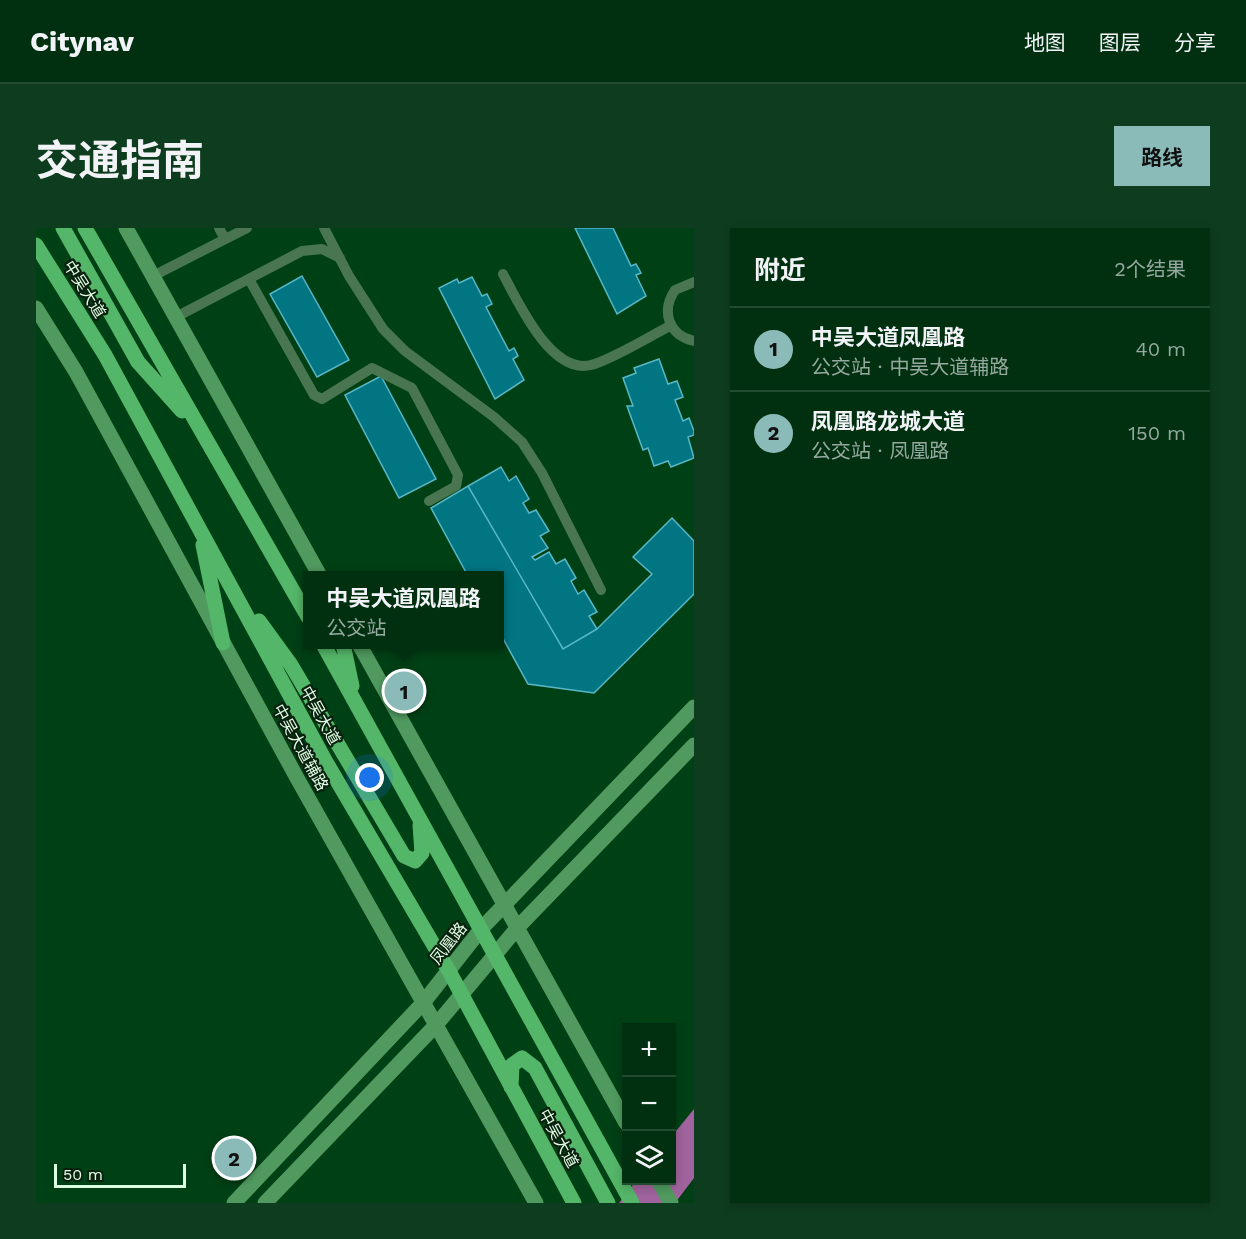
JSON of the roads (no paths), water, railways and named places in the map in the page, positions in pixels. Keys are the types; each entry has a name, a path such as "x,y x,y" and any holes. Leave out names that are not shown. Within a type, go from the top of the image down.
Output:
{"main road":[{"path":"63,228 138,362 203,433"},
{"name":"中吴大道","path":"85,228 303,607"},
{"path":"126,228 317,571"},
{"name":"中吴大道","path":"36,245 105,355 326,762 449,971 574,1203"},
{"name":"中吴大道辅路","path":"36,308 76,372 223,643 536,1203"},
{"path":"199,528 223,643"},
{"path":"221,567 291,665 404,856 415,861 422,852 420,819"},
{"name":"中吴大道","path":"326,649 633,1203"},
{"path":"344,649 356,703"},
{"path":"361,649 519,926 622,1114"},
{"name":"凤凰路","path":"234,1203 423,1002 505,903 694,707"},
{"path":"265,1203 436,1025 519,926 694,745"},
{"path":"511,1089 512,1065 522,1058 535,1068 608,1203"},
{"path":"661,1185 671,1203"}],"lane":[{"path":"219,228 225,239"},
{"path":"153,276 248,228"},
{"path":"324,228 383,329 405,351 494,417 522,442 542,473 601,590"},
{"path":"176,317 302,251 322,249 340,258"},
{"path":"503,274 525,316 544,343 558,356 574,364 591,366 670,326"},
{"path":"249,279 314,394 322,399 372,368 412,388 458,475 456,486 429,501"},
{"path":"694,282 682,285 670,298 667,317 670,326 677,334 694,341"}],"place":[{"name":"中吴大道凤凰路","path":"404,691"},
{"name":"凤凰路龙城大道","path":"234,1158"}]}
